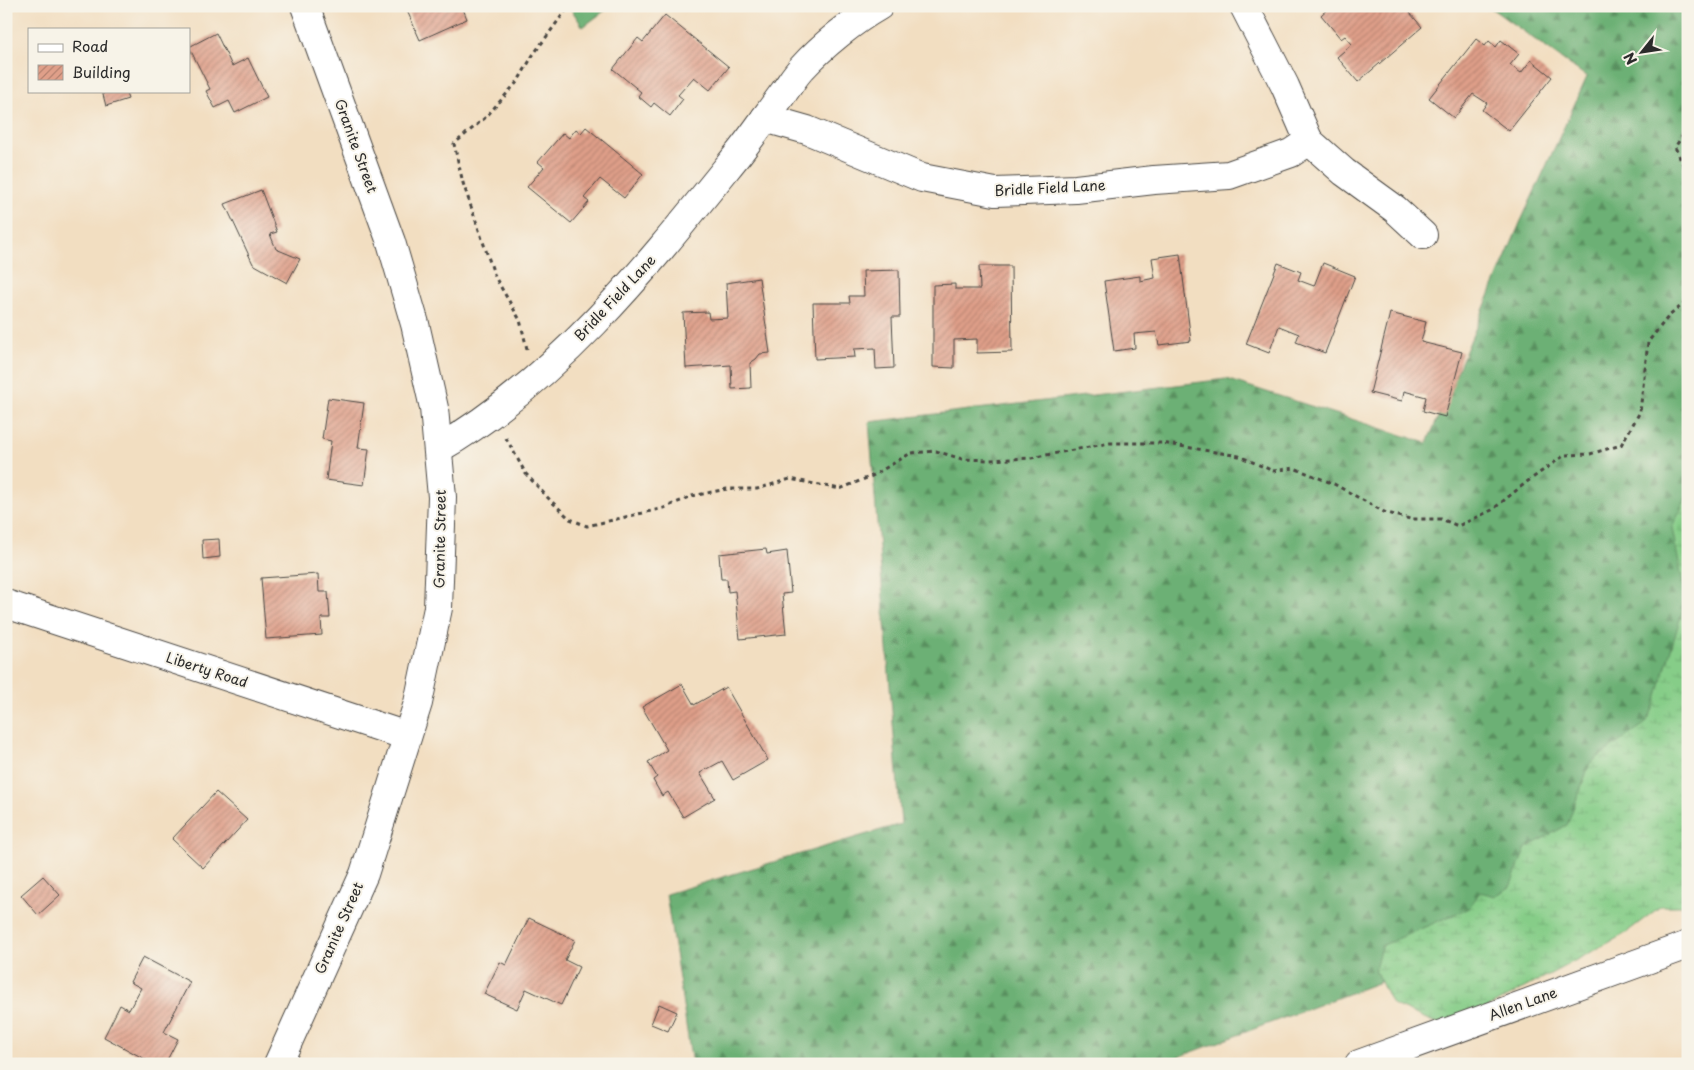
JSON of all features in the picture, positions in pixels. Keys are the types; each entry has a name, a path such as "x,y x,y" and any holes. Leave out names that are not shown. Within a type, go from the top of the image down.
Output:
{"street":[{"name":"Granite Street","path":"278,1064 364,874 418,703 438,608 442,497 434,408 418,334 394,251 305,6"},
{"name":"Bridle Field Lane","path":"438,449 464,434 519,393 585,333 659,251 741,151 802,68 856,19 879,6"},
{"path":"1244,6 1285,86 1309,141 1344,172 1395,209 1423,235"},
{"name":"Bridle Field Lane","path":"765,118 808,130 922,178 996,192 1076,189 1154,180 1229,175 1291,153 1309,141"},
{"name":"Liberty Road","path":"6,604 407,736"},
{"name":"Allen Lane","path":"1359,1064 1688,945"}],"path":[{"path":"534,380 520,320 496,277 463,183 454,144 486,117 518,81 533,55 569,6"},
{"path":"1688,128 1675,147 1688,176"},
{"path":"492,413 526,474 570,519 587,526 664,508 692,496 727,489 757,489 790,479 840,489 872,476 911,453 936,452 962,459 1031,458 1110,443 1162,443 1239,456 1274,471 1294,468 1334,484 1384,512 1410,519 1441,519 1458,526 1492,510 1565,455 1590,454 1620,445 1640,412 1648,342 1668,317 1688,300"}],"green space":[{"path":"569,6 611,6 583,27"},
{"path":"1488,6 1688,6 1688,867 1160,1064 692,1064 666,894 901,824 869,422 1226,379 1427,443 1520,223 1587,77"},
{"path":"1688,494 1688,906 1661,906 1623,935 1459,1023 1438,1024 1392,1004 1375,970 1381,946 1469,908 1480,892 1495,896 1510,887 1526,848 1567,825 1590,763 1646,723 1653,709 1686,599 1672,528"}],"building":[{"path":"405,6 462,6 467,19 420,40"},
{"path":"1331,6 1391,6 1394,10 1398,6 1404,6 1422,27 1358,82 1337,57 1352,44 1345,36 1341,39 1321,15"},
{"path":"665,15 729,67 710,90 694,77 678,95 683,99 670,116 654,103 651,107 638,96 641,92 613,69 638,38 643,42"},
{"path":"216,33 232,66 248,58 267,97 235,113 229,101 215,108 206,91 210,89 190,46"},
{"path":"1476,39 1485,46 1489,41 1496,47 1501,40 1519,54 1510,65 1521,73 1531,60 1552,77 1509,131 1482,110 1487,103 1473,94 1454,118 1429,98"},
{"path":"102,92 125,92 128,99 106,106"},
{"path":"586,127 643,174 624,198 600,179 584,198 589,202 571,223 527,187 544,167 538,162 563,133 569,138 576,129 581,133"},
{"path":"261,190 277,232 270,234 276,249 300,259 287,283 253,264 225,204"},
{"path":"1180,254 1191,341 1159,345 1156,332 1134,334 1135,348 1114,351 1104,281 1140,276 1140,281 1155,278 1152,258"},
{"path":"1278,263 1301,272 1298,280 1314,286 1323,263 1355,276 1325,353 1296,342 1299,334 1279,326 1269,353 1246,344"},
{"path":"979,266 1011,266 1012,352 977,353 977,339 954,340 954,368 933,367 933,285 955,284 955,289 980,289"},
{"path":"899,270 900,317 892,317 894,368 876,369 875,348 854,349 855,357 815,359 813,303 850,303 849,296 864,296 863,271"},
{"path":"759,278 770,353 760,354 750,363 751,388 732,389 731,365 686,368 683,313 708,312 709,319 728,318 726,283"},
{"path":"1390,313 1426,322 1421,342 1462,352 1445,417 1423,411 1426,397 1404,391 1402,401 1370,393"},
{"path":"328,398 364,403 358,448 369,449 364,485 326,480 331,441 322,439"},
{"path":"219,539 220,557 203,559 202,540"},
{"path":"766,549 767,554 787,551 791,593 782,594 786,634 740,639 735,591 728,592 727,579 721,579 719,554"},
{"path":"318,574 319,592 328,592 330,618 321,618 322,635 266,639 261,578"},
{"path":"682,684 694,705 726,687 768,760 733,780 722,761 700,773 715,798 683,817 668,792 662,796 653,780 657,777 648,762 667,750 642,707"},
{"path":"216,792 247,820 203,868 172,839"},
{"path":"43,876 60,895 38,915 21,895"},
{"path":"529,918 575,940 565,960 579,967 561,1005 526,989 517,1009 484,994 500,962 506,965"},
{"path":"143,957 190,982 164,1032 178,1039 165,1064 154,1064 104,1037 120,1005 129,1010 141,988 130,982"},
{"path":"659,1004 677,1012 668,1031 651,1024"}]}
